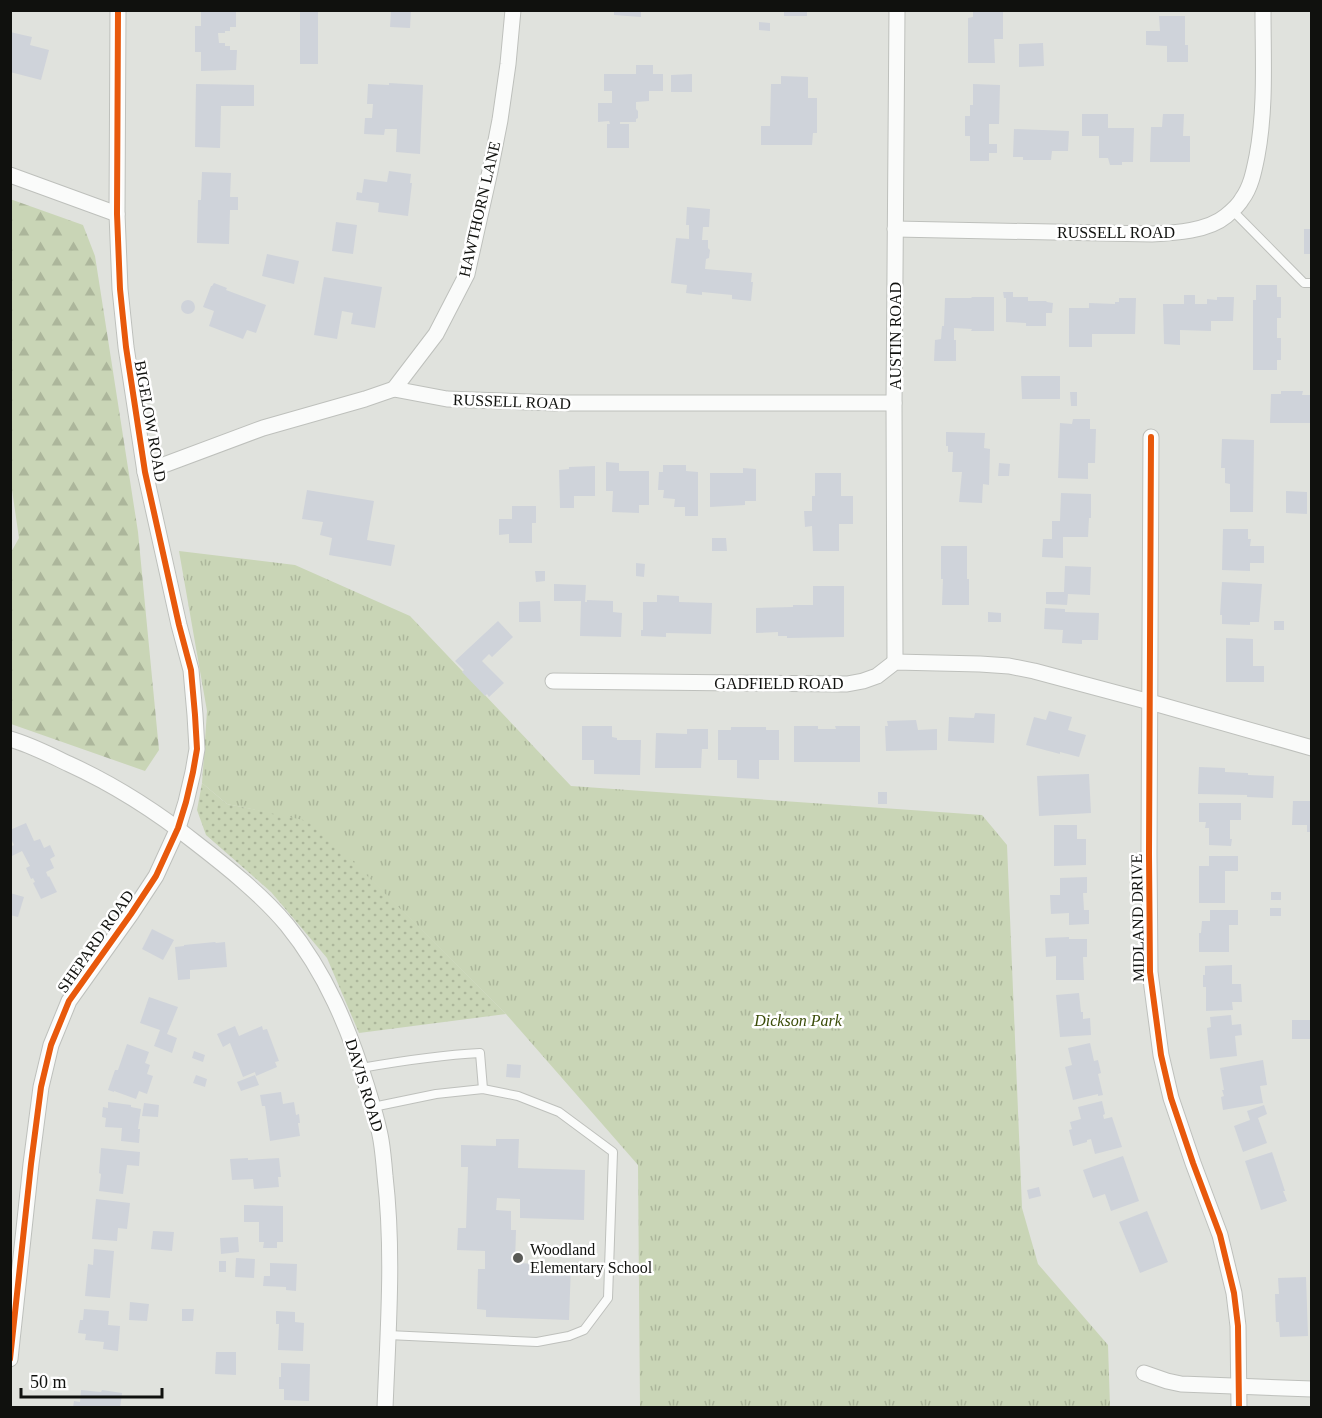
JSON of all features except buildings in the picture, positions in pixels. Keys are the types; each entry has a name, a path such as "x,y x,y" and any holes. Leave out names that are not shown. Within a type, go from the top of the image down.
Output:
{"street":[{"name":"BIGELOW ROAD","path":"118,10 117,214 120,289 126,347 145,472 191,670 195,715 196,749 193,772 178,828"},
{"name":"HAWTHORN LANE","path":"394,389 436,334 467,274 500,120 513,10"},
{"name":"AUSTIN ROAD","path":"895,662 897,10"},
{"name":"RUSSELL ROAD","path":"895,229 1152,234 1179,233 1203,227 1225,217 1242,200 1253,177 1261,138 1263,10"},
{"path":"10,175 117,214"},
{"name":"RUSSELL ROAD","path":"145,472 263,428 394,389 447,399 556,403 894,403"},
{"name":"MIDLAND DRIVE","path":"1151,438 1150,972 1161,1055 1171,1098 1228,1263 1238,1326 1239,1407"},
{"path":"895,662 980,664 1034,671 1311,748"},
{"name":"GADFIELD ROAD","path":"553,681 847,684 877,676 895,662"},
{"name":"DAVIS ROAD","path":"10,740 55,757 103,780 178,828 218,860 287,925 314,963 331,993 346,1025 361,1068 381,1140 388,1197 390,1254 385,1407"},
{"name":"SHEPARD ROAD","path":"10,1359 32,1153 41,1087 51,1045 69,1000 156,876 178,828"},
{"path":"1144,1373 1181,1384 1311,1389"}],"lane":[{"path":"1232,210 1304,283 1311,283"},
{"path":"361,1068 401,1061 480,1053 483,1089"},
{"path":"373,1107 436,1094 483,1089 518,1096 559,1112 613,1152 608,1298 584,1330 569,1336 537,1342 388,1335"}],"green space":[{"path":"10,199 83,225 95,256 138,532 159,750 145,771 11,724 10,554 19,538 10,476"},
{"name":"Dickson Park","path":"179,551 295,565 410,616 571,786 982,815 1007,845 1022,1208 1038,1264 1108,1345 1110,1407 640,1407 638,1165 506,1014 313,822 227,804 202,783 207,711"},
{"path":"202,783 227,804 313,821 506,1014 359,1033 327,958 271,892 206,835 197,810"}],"cycle path":[{"path":"10,1359 41,1087 51,1045 69,1001 156,876 178,828 197,749 191,670 145,472 126,347 120,289 117,214 118,10"},
{"path":"1151,437 1150,972 1161,1055 1171,1098 1220,1235 1234,1293 1238,1326 1239,1408"}],"place":[{"name":"Woodland Elementary School","path":"518,1258"}]}
